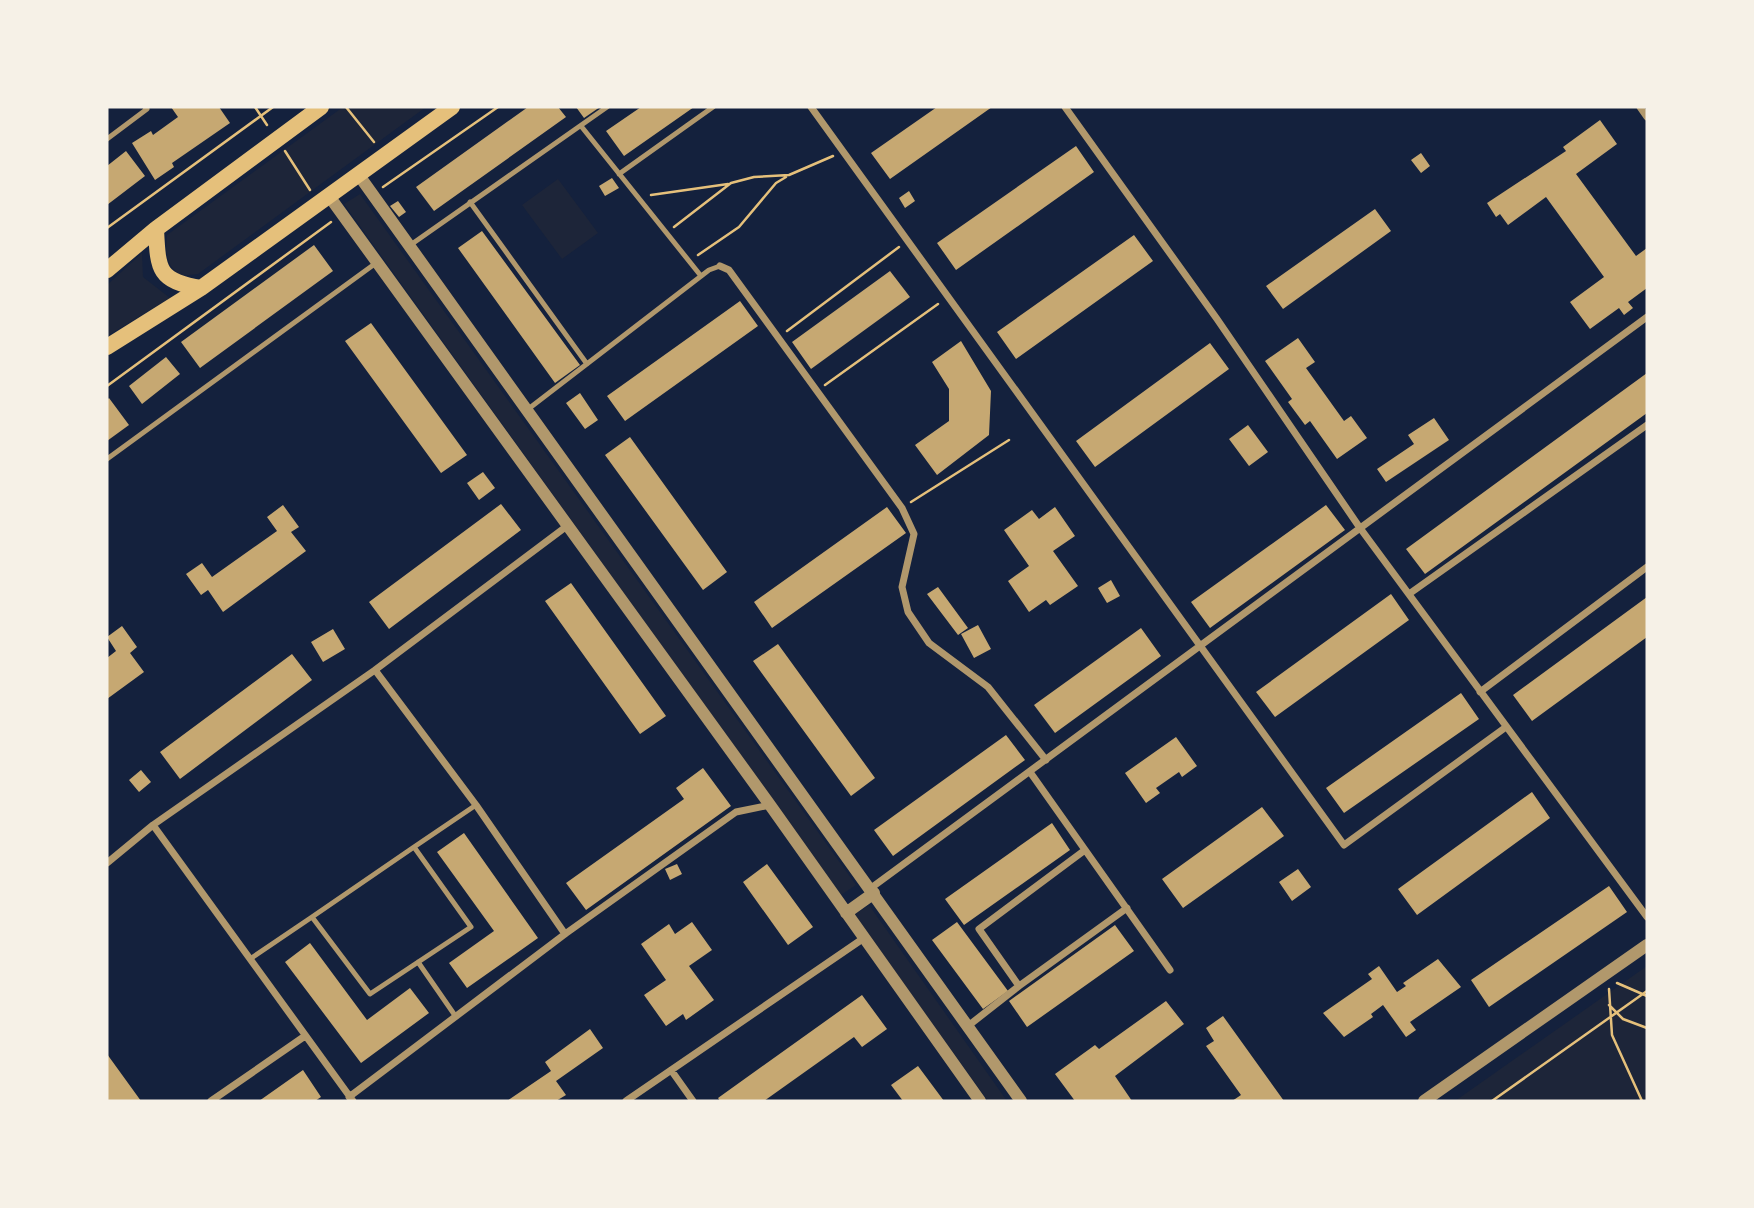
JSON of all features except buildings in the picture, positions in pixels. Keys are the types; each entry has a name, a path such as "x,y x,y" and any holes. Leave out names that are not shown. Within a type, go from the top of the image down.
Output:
{"highway":[{"path":"107,270 156,229 277,139 303,112 321,107"},
{"path":"107,347 201,288 452,107"},
{"path":"156,229 158,260 164,276 179,284 201,288"}],"street":[{"path":"811,107 1199,648 1344,845 1506,727"},
{"path":"1065,107 1217,319 1360,528 1647,917"},
{"path":"1640,107 1647,117"},
{"path":"358,174 1021,1101"},
{"path":"323,199 378,261 980,1101"},
{"path":"719,267 729,270 902,508 914,534 901,587 908,612 929,643 988,687 1046,760"},
{"path":"846,913 1046,760 1647,317"},
{"path":"1409,594 1647,425"},
{"path":"107,863 153,825 375,670 567,526"},
{"path":"1480,692 1647,567"},
{"path":"375,670 476,805 565,934"},
{"path":"1030,772 1170,970"},
{"path":"153,825 351,1099 565,934 736,812 770,805"},
{"path":"1019,986 979,929 1085,850"},
{"path":"968,1026 1126,908"},
{"path":"626,1101 864,938"},
{"path":"1424,1101 1647,945"},
{"path":"211,1101 305,1036"},
{"path":"671,1070 693,1101"}],"lane":[{"path":"107,139 147,109 145,107"},
{"path":"409,246 607,107"},
{"path":"619,174 713,107"},
{"path":"581,126 701,276"},
{"path":"470,202 587,364"},
{"path":"107,459 378,261"},
{"path":"527,410 701,276 719,267"},
{"path":"250,959 476,805"},
{"path":"312,917 370,994 471,927 414,847"},
{"path":"418,962 457,1018"}],"path":[{"path":"107,386 331,222 323,199 255,107"},
{"path":"107,228 273,107"},
{"path":"346,107 400,176"},
{"path":"372,194 498,107"},
{"path":"688,261 738,227 776,183 834,156"},
{"path":"638,197 731,184 754,177 789,175"},
{"path":"666,233 731,184"},
{"path":"778,337 908,241"},
{"path":"816,391 938,304"},
{"path":"902,508 1009,440"},
{"path":"1608,972 1618,985 1646,994"},
{"path":"1608,972 1612,1035 1642,1101"},
{"path":"1492,1101 1646,994"},
{"path":"1609,1005 1616,1014 1647,1028"}],"shaded area":[{"path":"343,107 426,107 198,274 181,276 172,268 166,248 167,235"},
{"path":"558,179 598,233 562,259 522,205"},
{"path":"360,194 856,885 841,895 344,204"},
{"path":"142,253 143,277 170,298 107,336 107,285"},
{"path":"869,905 1007,1101 988,1101 854,915"},
{"path":"1647,966 1647,1101 1455,1101"}]}
